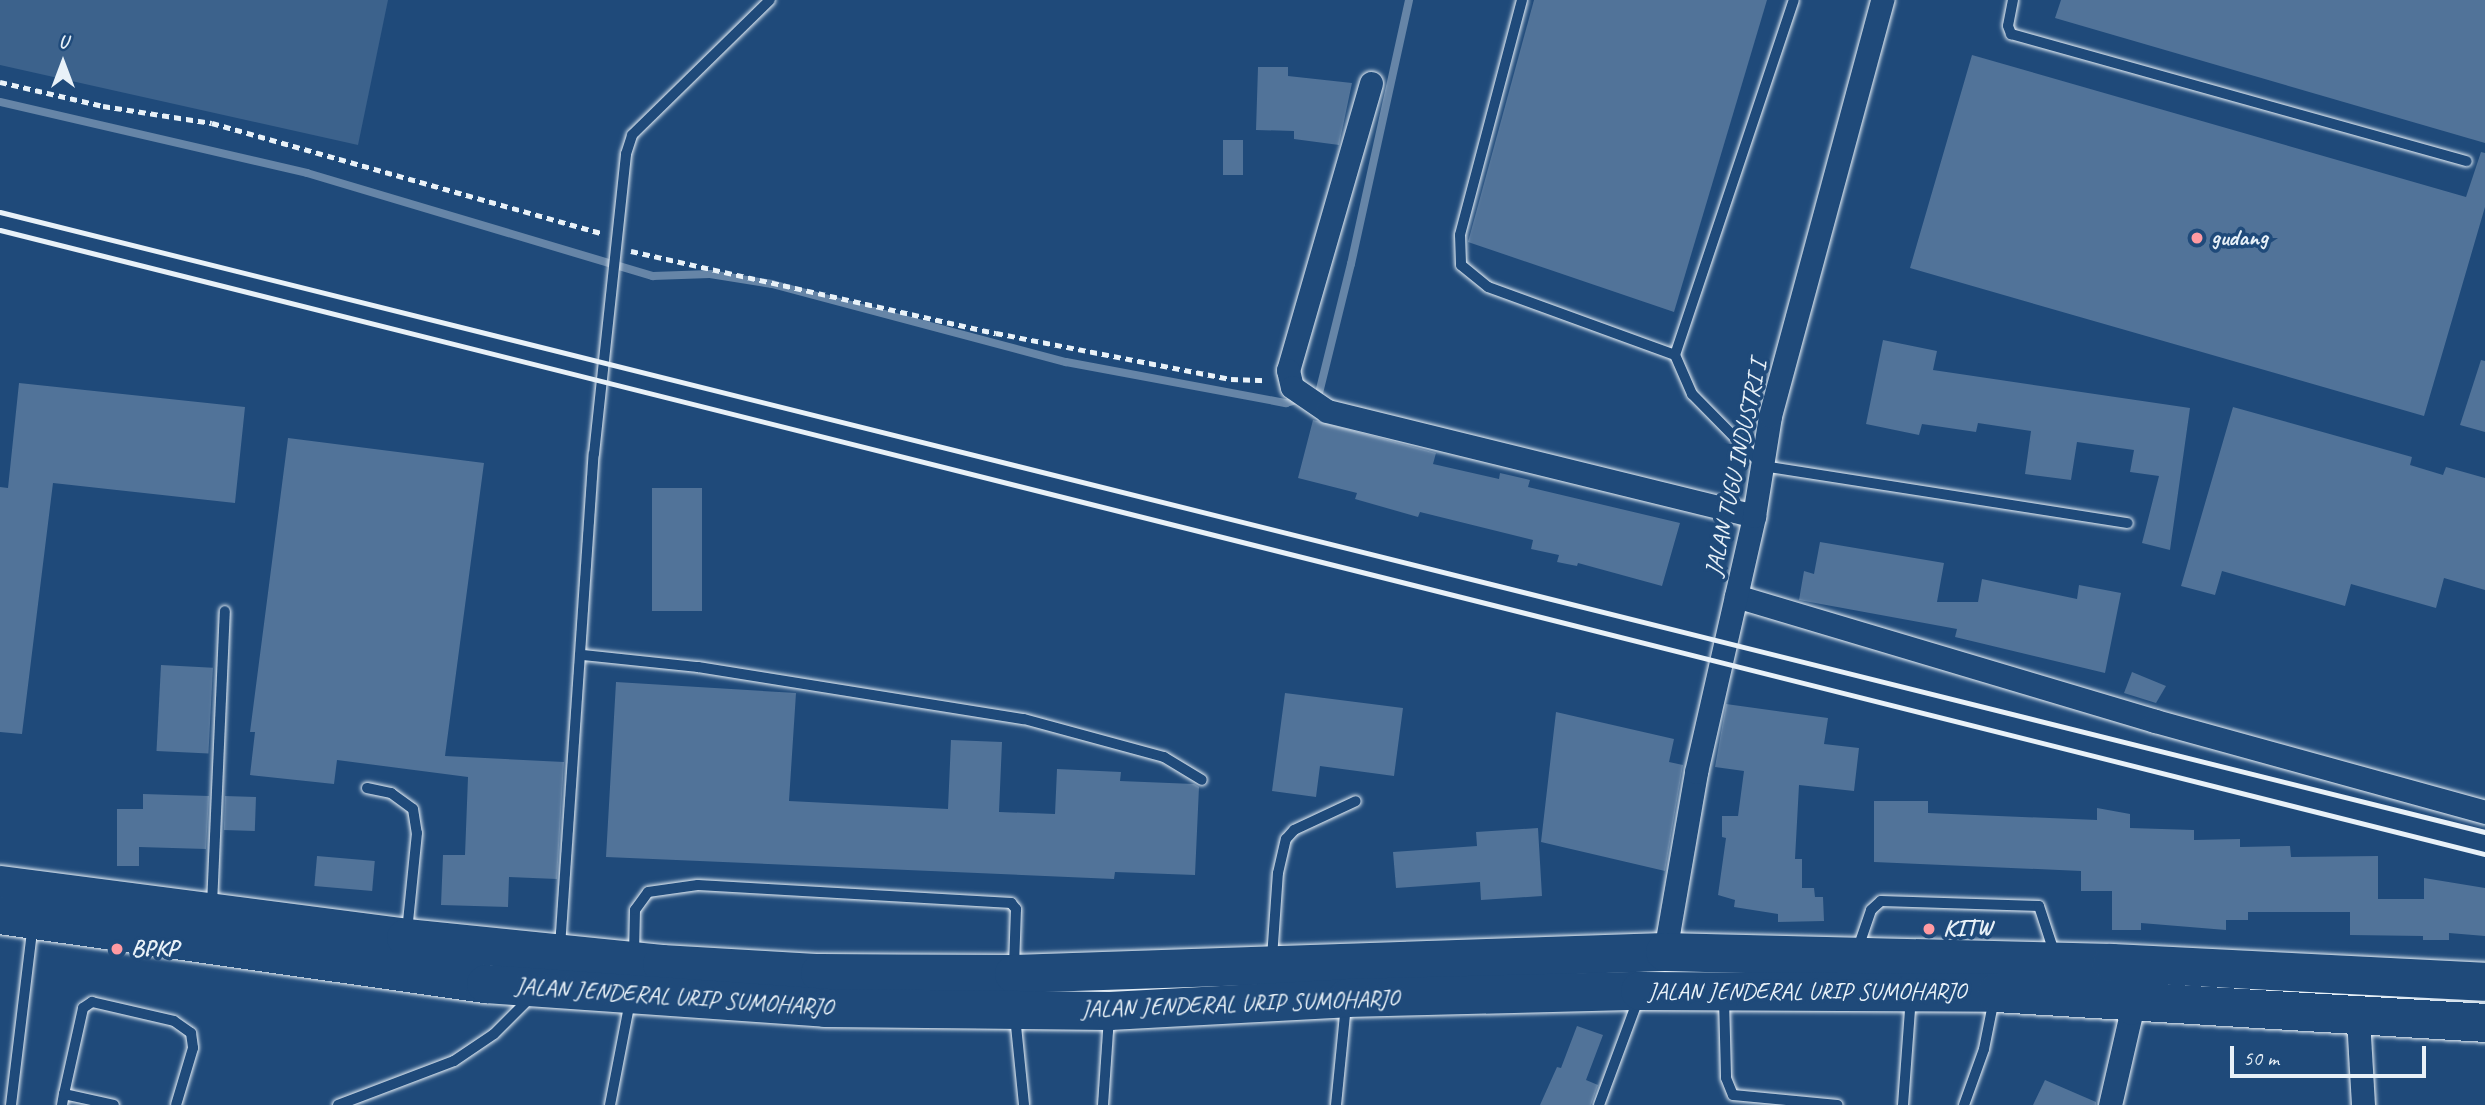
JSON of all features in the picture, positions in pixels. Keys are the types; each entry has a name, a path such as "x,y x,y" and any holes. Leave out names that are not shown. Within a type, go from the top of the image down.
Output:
{"highway":[{"name":"JALAN JENDERAL URIP SUMOHARJO","path":"0,885 212,915 406,938 559,951 632,980"},
{"name":"JALAN JENDERAL URIP SUMOHARJO","path":"17,918 538,989 632,980 820,973 1014,992 1110,1011 1347,998 1640,991 1912,995 1996,993 2130,998 2358,1018 2485,1023"},
{"name":"JALAN JENDERAL URIP SUMOHARJO","path":"1014,992 1271,967 1665,952 2057,961 2485,982"}],"street":[{"name":"JALAN TUGU INDUSTRI I","path":"1665,952 1696,772 1754,516 1770,416 1882,0"},
{"path":"1371,83 1290,383 1315,405 1754,516"},
{"path":"1736,596 2155,721 2485,812"},
{"path":"2110,1105 2131,1013 2130,998"},
{"path":"2358,1018 2363,1105"}],"lane":[{"path":"338,1105 454,1061 494,1034 538,989 559,951 583,655 594,454 616,242 632,135 769,0"},
{"path":"1522,0 1460,235 1461,265 1488,288 1675,355"},
{"path":"1794,0 1675,355 1692,394 1728,436 1763,466 2127,523"},
{"path":"2013,0 2008,26 2011,34 2468,161"},
{"path":"212,915 225,611"},
{"path":"583,655 698,667 1024,719 1164,757 1202,780"},
{"path":"367,789 391,793 413,809 417,833 406,938"},
{"path":"1271,967 1278,873 1286,839 1294,830 1356,801"},
{"path":"610,1105 632,980 635,910 648,892 698,885 1011,904 1016,909 1014,992 1024,1105"},
{"path":"1854,957 1871,910 1881,901 2039,906 2057,961"},
{"path":"10,1105 17,918"},
{"path":"1599,1105 1622,1052 1640,991"},
{"path":"1724,991 1726,1078 1733,1095 1838,1105"},
{"path":"1964,1105 1984,1049 1996,993"},
{"path":"1903,1105 1912,995"},
{"path":"1336,1105 1347,998"},
{"path":"114,1105 63,1100 83,1008 92,1002 174,1021 191,1033 193,1048 176,1105"},
{"path":"1102,1105 1110,1011"}],"path":[{"path":"0,82 103,106 212,123 616,242 1128,360 1231,379 1290,383"}],"shaded area":[{"path":"0,0 388,0 358,145 0,65"}],"building":[{"path":"1534,0 1767,0 1674,312 1468,242"},
{"path":"2061,0 2485,0 2485,143 2055,18"},
{"name":"gudang","path":"1972,55 2466,197 2481,152 2485,153 2485,207 2424,416 1910,268"},
{"path":"1258,67 1288,67 1288,76 1352,83 1339,145 1294,139 1294,131 1256,130"},
{"path":"1223,140 1243,140 1243,175 1223,175"},
{"path":"1883,340 1937,351 1933,370 2190,408 2170,550 2142,543 2159,476 2130,472 2134,450 2077,442 2071,480 2025,474 2031,431 1978,423 1976,432 1922,424 1919,435 1866,424"},
{"path":"2481,360 2485,361 2485,432 2460,425"},
{"path":"19,383 245,407 235,503 53,483 22,734 0,732 0,487 8,488"},
{"path":"2233,407 2412,457 2410,465 2443,475 2446,467 2485,478 2485,590 2444,578 2436,608 2351,584 2345,606 2222,571 2215,595 2181,586"},
{"path":"1313,420 1436,453 1433,464 1499,479 1500,473 1530,480 1528,487 1680,523 1662,586 1578,563 1577,566 1557,562 1559,555 1531,549 1533,540 1420,512 1418,517 1355,499 1357,493 1298,478"},
{"path":"288,438 484,463 445,756 564,762 557,879 509,877 508,907 441,905 443,855 465,855 468,777 337,760 334,784 250,775 255,732 250,732"},
{"path":"652,488 702,488 702,611 652,611"},
{"path":"1820,542 1944,563 1937,602 1978,602 1982,579 2077,599 2079,585 2121,593 2105,673 1955,637 1957,629 1799,600 1804,571 1814,574"},
{"path":"161,665 213,668 208,754 156,751"},
{"path":"2132,672 2166,686 2156,703 2124,693"},
{"path":"616,682 796,693 789,801 948,809 951,740 1002,742 999,812 1055,814 1057,769 1121,772 1120,781 1194,784 1199,787 1195,875 1115,872 1114,879 606,857"},
{"path":"1285,693 1403,708 1394,776 1320,766 1316,797 1272,791"},
{"path":"1726,704 1828,718 1824,744 1859,748 1854,791 1799,785 1795,859 1802,859 1802,888 1814,888 1815,897 1823,897 1824,921 1778,922 1778,914 1734,907 1735,900 1718,895 1726,838 1722,837 1722,816 1738,816 1744,771 1715,767"},
{"path":"1556,712 1674,739 1669,762 1683,765 1665,871 1541,842"},
{"path":"143,794 209,796 206,849 139,847 139,866 117,866 117,809 143,809"},
{"path":"225,796 256,797 255,831 224,830"},
{"path":"1874,801 1928,801 1928,813 2097,820 2097,808 2130,814 2130,828 2194,830 2194,840 2240,839 2240,847 2290,846 2291,857 2378,856 2378,899 2424,899 2424,878 2485,888 2485,936 2449,933 2449,940 2423,940 2423,936 2350,935 2350,912 2248,912 2248,920 2226,920 2226,930 2141,923 2141,930 2112,930 2112,891 2081,891 2081,871 1874,862"},
{"path":"1538,828 1542,896 1481,900 1480,882 1396,888 1393,852 1477,846 1476,832"},
{"path":"317,856 375,861 372,891 314,886"},
{"path":"1577,1026 1603,1035 1586,1080 1598,1085 1591,1105 1540,1105 1557,1067 1561,1068"},
{"path":"2045,1080 2096,1102 2096,1105 2033,1105"}],"waterway":[{"path":"1313,395 1319,393 1351,264 1409,0"},
{"path":"0,102 307,173 653,276 710,274 772,284 1066,362 1286,403 1300,399"}],"railway":[{"path":"0,212 2485,832"},
{"path":"0,230 2485,854"}],"place":[{"name":"gudang","path":"2197,238"},
{"name":"KITW","path":"1929,929"},
{"name":"BPKP","path":"117,949"}]}
